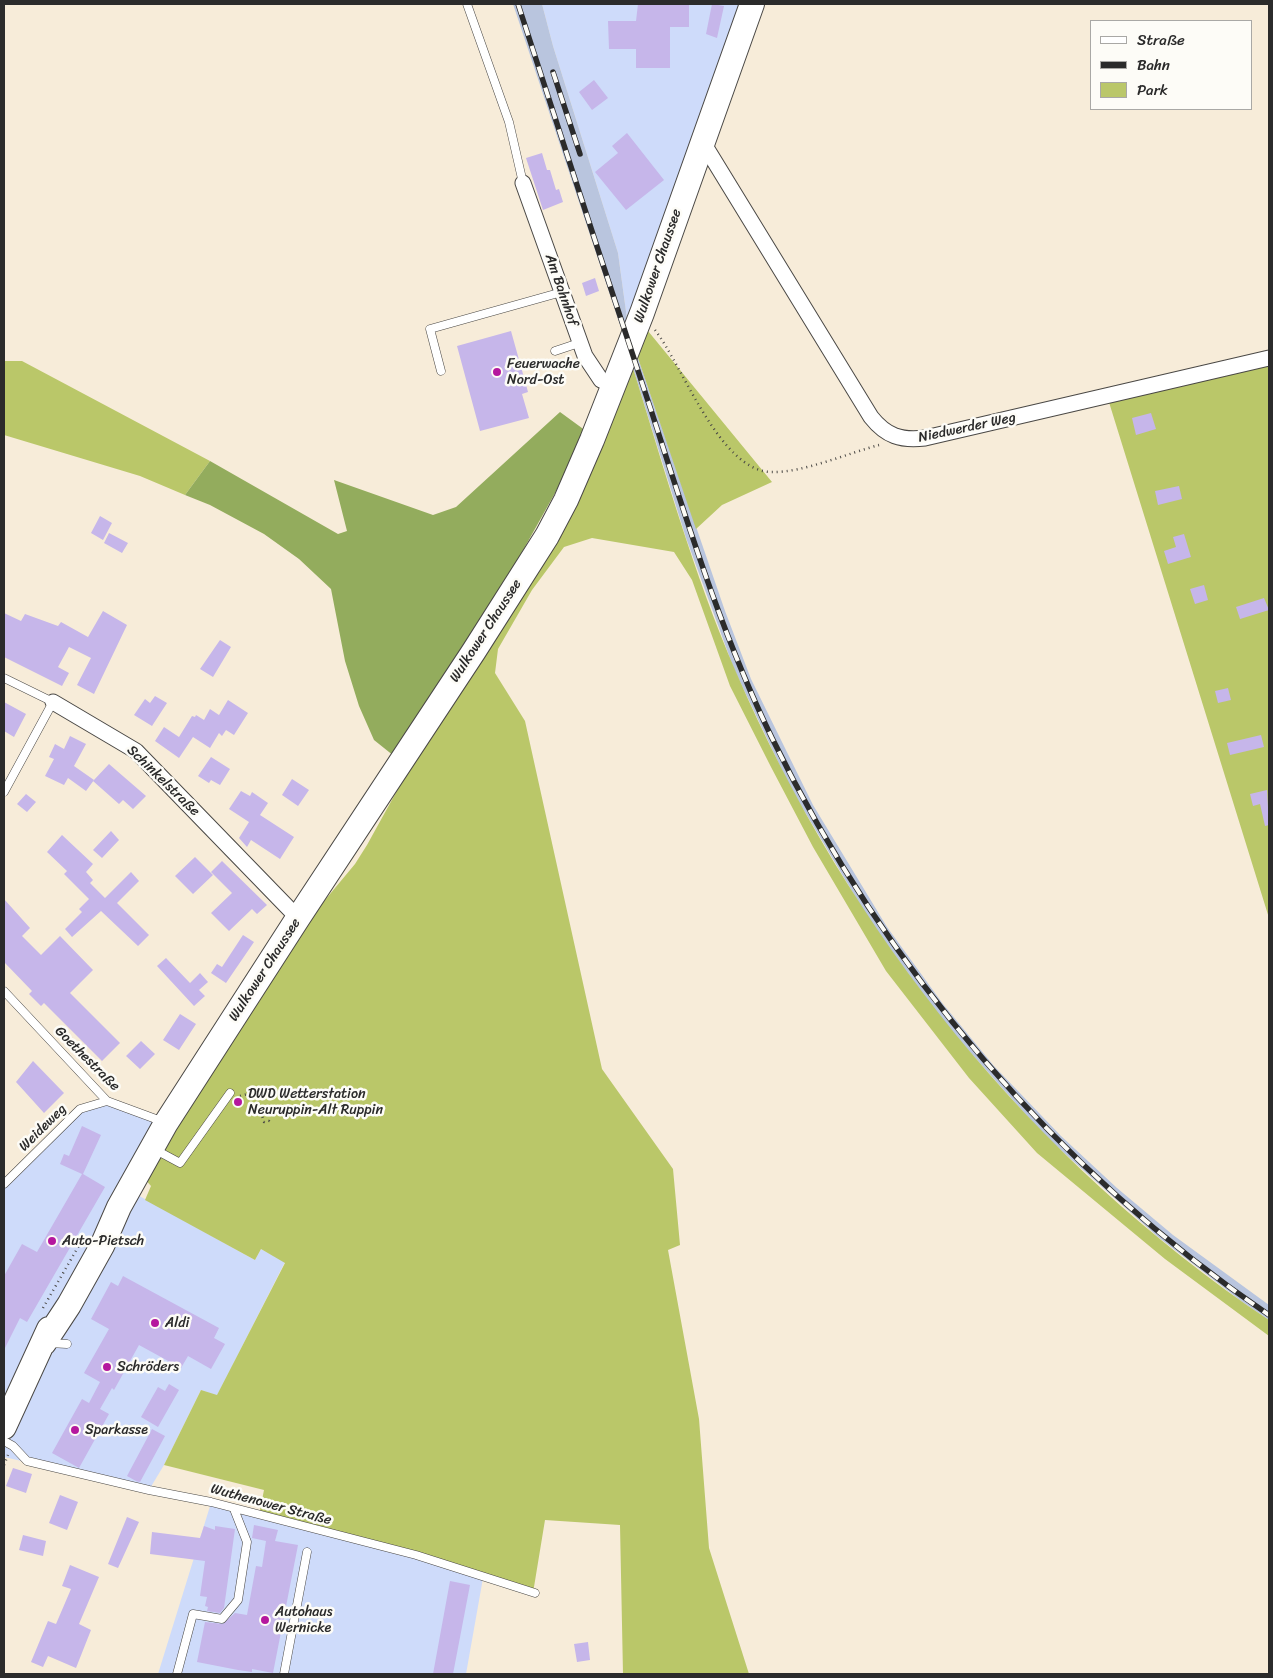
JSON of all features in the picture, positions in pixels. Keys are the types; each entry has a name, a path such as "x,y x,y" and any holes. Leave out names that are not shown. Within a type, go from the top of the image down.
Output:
{"main road":[{"name":"Wulkower Chaussee","path":"4,1427 55,1344 69,1305 102,1246 119,1207 166,1123 474,651 547,536 566,500 614,386 642,313 752,4"}],"street":[{"name":"Niedwerder Weg","path":"702,141 871,416 885,432 900,439 925,438 1269,358"},
{"name":"Am Bahnhof","path":"523,184 584,356 601,380 614,386"},
{"name":"Schinkelstraße","path":"53,702 136,751 298,918"}],"lane":[{"path":"467,4 509,122 523,184"},
{"path":"441,370 430,329 562,292"},
{"path":"555,351 579,343"},
{"name":"Schinkelstraße","path":"4,678 53,702"},
{"path":"4,792 53,702"},
{"name":"Goethestraße","path":"4,991 107,1101 166,1123"},
{"path":"152,1148 180,1163 233,1095"},
{"name":"Weideweg","path":"4,1184 80,1109 107,1101"},
{"name":"Wuthenower Straße","path":"4,1441 13,1446 27,1461 234,1508 432,1559 483,1578 535,1593"},
{"path":"176,1674 193,1614 222,1619 238,1600 247,1542 234,1508"},
{"path":"284,1674 307,1552"}],"path":[{"path":"642,313 662,339 675,364 721,437 735,454 757,470 774,472 791,470 900,439"},
{"path":"233,1095 268,1090"},
{"path":"255,1093 264,1122 269,1120 270,1123"}],"shaded area":[{"path":"513,4 542,4 553,46 618,253 627,319 622,331"},
{"path":"542,4 744,4 627,319 618,253 553,46"},
{"path":"637,355 725,611 751,679 813,805 887,927 943,1004 994,1066 1061,1136 1117,1188 1173,1235 1269,1305 1269,1320 1241,1301 1158,1237 1045,1136 944,1023 868,918 790,787 734,669 686,538 632,365"},
{"path":"107,1101 171,1131 134,1193 255,1260 261,1249 285,1262 217,1396 201,1390 164,1465 149,1490 4,1457 4,1184 80,1109"},
{"path":"211,1503 448,1564 483,1578 466,1674 158,1674"}],"green space":[{"path":"648,331 772,482 722,505 696,529 637,355"},
{"path":"4,361 22,361 210,461 185,495 140,476 4,435"},
{"path":"1269,361 1269,918 1108,399"},
{"path":"632,365 693,559 720,635 736,672 782,769 834,861 892,950 956,1035 1026,1114 1102,1189 1183,1257 1269,1320 1269,1336 1165,1259 1037,1153 969,1078 886,971 813,847 730,686 692,580 674,552 592,538 564,547 532,590 498,649 495,673 525,721 602,1069 673,1169 680,1245 668,1250 699,1419 709,1548 749,1674 623,1674 620,1525 545,1520 533,1593 448,1564 259,1515 264,1490 164,1465 201,1390 217,1395 285,1263 261,1249 255,1260 145,1200 151,1186 144,1178 305,924 355,864 367,845"},
{"path":"560,412 586,431 555,493 469,647 394,756 374,740 359,706 345,661 331,589 299,559 264,534 210,505 185,495 210,461 338,534 347,531 334,480 433,515 456,507"}],"building":[{"path":"638,4 689,4 689,27 670,27 670,68 636,68 636,49 609,49 608,21 636,21"},
{"path":"712,4 724,6 717,38 706,34"},
{"path":"594,80 608,98 592,110 579,92"},
{"path":"627,133 664,180 626,210 595,172 618,153 612,146"},
{"path":"542,153 547,170 550,170 556,190 559,189 563,202 543,210 526,158"},
{"path":"595,278 599,291 586,296 582,283"},
{"path":"511,331 528,392 522,394 529,418 480,431 457,346"},
{"path":"1151,413 1156,429 1136,435 1132,418"},
{"path":"1179,486 1182,499 1158,505 1155,491"},
{"path":"100,516 112,523 103,540 91,533"},
{"path":"109,533 128,543 122,553 104,543"},
{"path":"1184,534 1191,557 1168,564 1164,551 1176,547 1173,537"},
{"path":"1204,585 1208,600 1195,604 1190,589"},
{"path":"1264,598 1269,610 1240,619 1236,607"},
{"path":"103,611 127,625 94,694 77,685 91,658 69,647 58,667 69,673 62,686 4,657 4,613 21,621 25,614 58,626 61,622 88,637"},
{"path":"220,640 231,647 213,677 200,669"},
{"path":"1228,688 1231,700 1218,703 1215,691"},
{"path":"155,696 167,703 152,726 134,715 145,699 150,703"},
{"path":"228,700 248,713 234,735 226,730 222,736 219,733 210,748 193,737 179,758 155,741 164,727 179,737 192,716 195,717 196,715 204,720 210,709 219,715"},
{"path":"4,702 26,714 14,737 4,731"},
{"path":"1261,735 1264,747 1230,755 1227,743"},
{"path":"70,736 86,744 74,766 94,780 86,791 68,778 64,785 45,776 54,759 49,757 55,744 64,749"},
{"path":"211,757 230,769 220,785 211,780 209,783 198,776"},
{"path":"109,764 146,796 133,809 123,800 119,804 93,781"},
{"path":"292,779 309,790 298,806 282,795"},
{"path":"1267,790 1269,825 1265,826 1260,804 1253,806 1250,794"},
{"path":"241,791 250,796 252,792 268,803 260,815 294,837 280,859 251,840 247,847 239,838 249,822 229,809"},
{"path":"26,794 36,802 27,812 17,804"},
{"path":"111,831 119,840 102,858 93,850"},
{"path":"62,835 93,864 86,872 93,880 90,883 105,898 131,872 139,881 117,903 149,935 138,946 101,911 72,937 65,929 82,912 79,909 89,899 64,874 67,871 47,852"},
{"path":"195,857 213,875 193,894 175,876"},
{"path":"222,861 267,905 257,914 252,909 229,931 211,913 232,893 211,872"},
{"path":"4,899 30,928 22,936 41,955 60,936 93,970 70,993 120,1043 102,1061 44,1003 41,1006 29,994 32,991 4,962"},
{"path":"243,935 254,942 226,983 211,973 217,964 222,967"},
{"path":"166,958 190,983 200,973 208,982 199,990 205,996 194,1006 157,966"},
{"path":"180,1014 196,1024 179,1050 163,1040"},
{"path":"141,1041 155,1054 140,1069 126,1056"},
{"path":"33,1061 64,1093 44,1113 16,1082"},
{"path":"82,1126 101,1135 83,1174 105,1187 27,1322 20,1318 4,1350 4,1276 22,1244 37,1252 82,1174 60,1164 64,1154 69,1156"},
{"name":"Aldi","path":"123,1276 219,1328 214,1338 225,1344 211,1369 188,1356 181,1368 139,1345 114,1390 112,1388 100,1409 109,1414 79,1468 52,1453 82,1399 89,1403 100,1382 84,1373 109,1329 91,1319 111,1282 118,1286"},
{"path":"169,1384 179,1390 158,1427 141,1417 158,1387 165,1391"},
{"path":"152,1429 165,1436 140,1482 136,1481 127,1476"},
{"path":"13,1468 32,1474 26,1493 6,1486"},
{"path":"60,1495 78,1502 67,1530 49,1523"},
{"path":"127,1517 139,1522 118,1568 108,1564"},
{"name":"Autohaus Wernicke","path":"254,1525 278,1530 275,1541 298,1545 273,1673 252,1669 252,1672 238,1670 197,1662 205,1622 223,1624 235,1613 247,1615 256,1566 262,1567 266,1541 252,1538"},
{"path":"204,1526 215,1530 215,1526 235,1529 224,1608 220,1613 207,1611 208,1607 205,1606 207,1597 200,1596 205,1561 150,1554 152,1532 200,1538"},
{"path":"23,1535 46,1541 43,1556 19,1550"},
{"path":"70,1565 99,1577 79,1624 91,1630 76,1668 48,1656 43,1667 31,1662 48,1621 56,1624 71,1589 62,1586"},
{"path":"450,1581 470,1585 453,1674 433,1674"},
{"path":"588,1642 590,1660 577,1662 574,1644"}],"railway":[{"path":"518,4 706,576 754,698 772,738 817,823 867,905 923,984 983,1059 1048,1130 1117,1196 1191,1258 1269,1315"},
{"path":"553,72 580,154"}],"place":[{"name":"Feuerwache Nord-Ost","path":"497,372"},
{"name":"DWD Wetterstation Neuruppin-Alt Ruppin","path":"238,1102"},
{"name":"Auto-Pietsch","path":"52,1241"},
{"name":"Aldi","path":"155,1323"},
{"name":"Schröders","path":"107,1367"},
{"name":"Sparkasse","path":"75,1430"},
{"name":"Autohaus Wernicke","path":"265,1620"}]}
